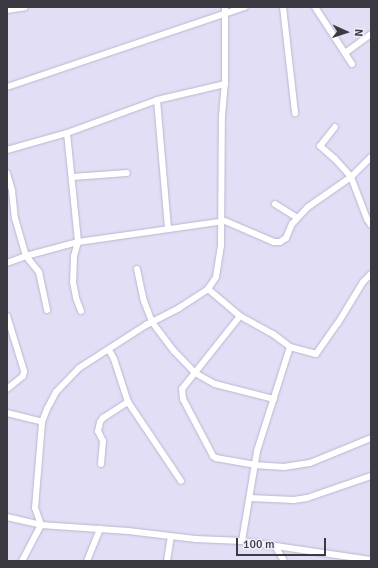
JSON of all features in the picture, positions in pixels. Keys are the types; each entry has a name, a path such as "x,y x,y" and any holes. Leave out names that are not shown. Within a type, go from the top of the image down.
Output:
{"street":[{"path":"7,10 25,7"},
{"path":"22,561 41,524 35,508 42,422 47,409 64,382 79,368 208,289 216,277 221,246 222,221 222,116 225,84 225,7"},
{"path":"7,87 80,61 245,7"},
{"path":"283,7 295,114"},
{"path":"316,7 352,64"},
{"path":"345,53 371,34"},
{"path":"7,150 67,133 157,100 225,84"},
{"path":"157,100 168,229"},
{"path":"335,127 320,144 320,146 335,159 351,177 366,219 371,225"},
{"path":"67,133 78,242 74,256 73,282 76,298 82,311"},
{"path":"7,263 26,256 78,242 222,221 228,222 274,242 280,242 286,238 297,218 308,207 351,177 371,157"},
{"path":"7,173 12,191 15,218 26,256 38,272 47,310"},
{"path":"72,177 127,173"},
{"path":"275,204 297,218"},
{"path":"137,269 144,300 152,322 174,351 195,373 208,382 274,399"},
{"path":"208,289 240,316 273,334 290,347 311,354 316,354 319,352 363,282 371,274"},
{"path":"7,316 24,371 23,376 7,388"},
{"path":"240,316 185,386 182,394 216,458 254,465 284,467 310,463 371,438"},
{"path":"242,541 257,451 290,347"},
{"path":"109,350 114,359 128,402 181,481"},
{"path":"101,464 103,441 98,431 100,422 103,418 128,402"},
{"path":"7,413 42,422"},
{"path":"250,498 294,500 307,498 371,476"},
{"path":"7,517 41,524 242,541 361,560 371,560"},
{"path":"87,561 100,529"},
{"path":"167,561 171,536"},
{"path":"275,546 284,561"}]}
